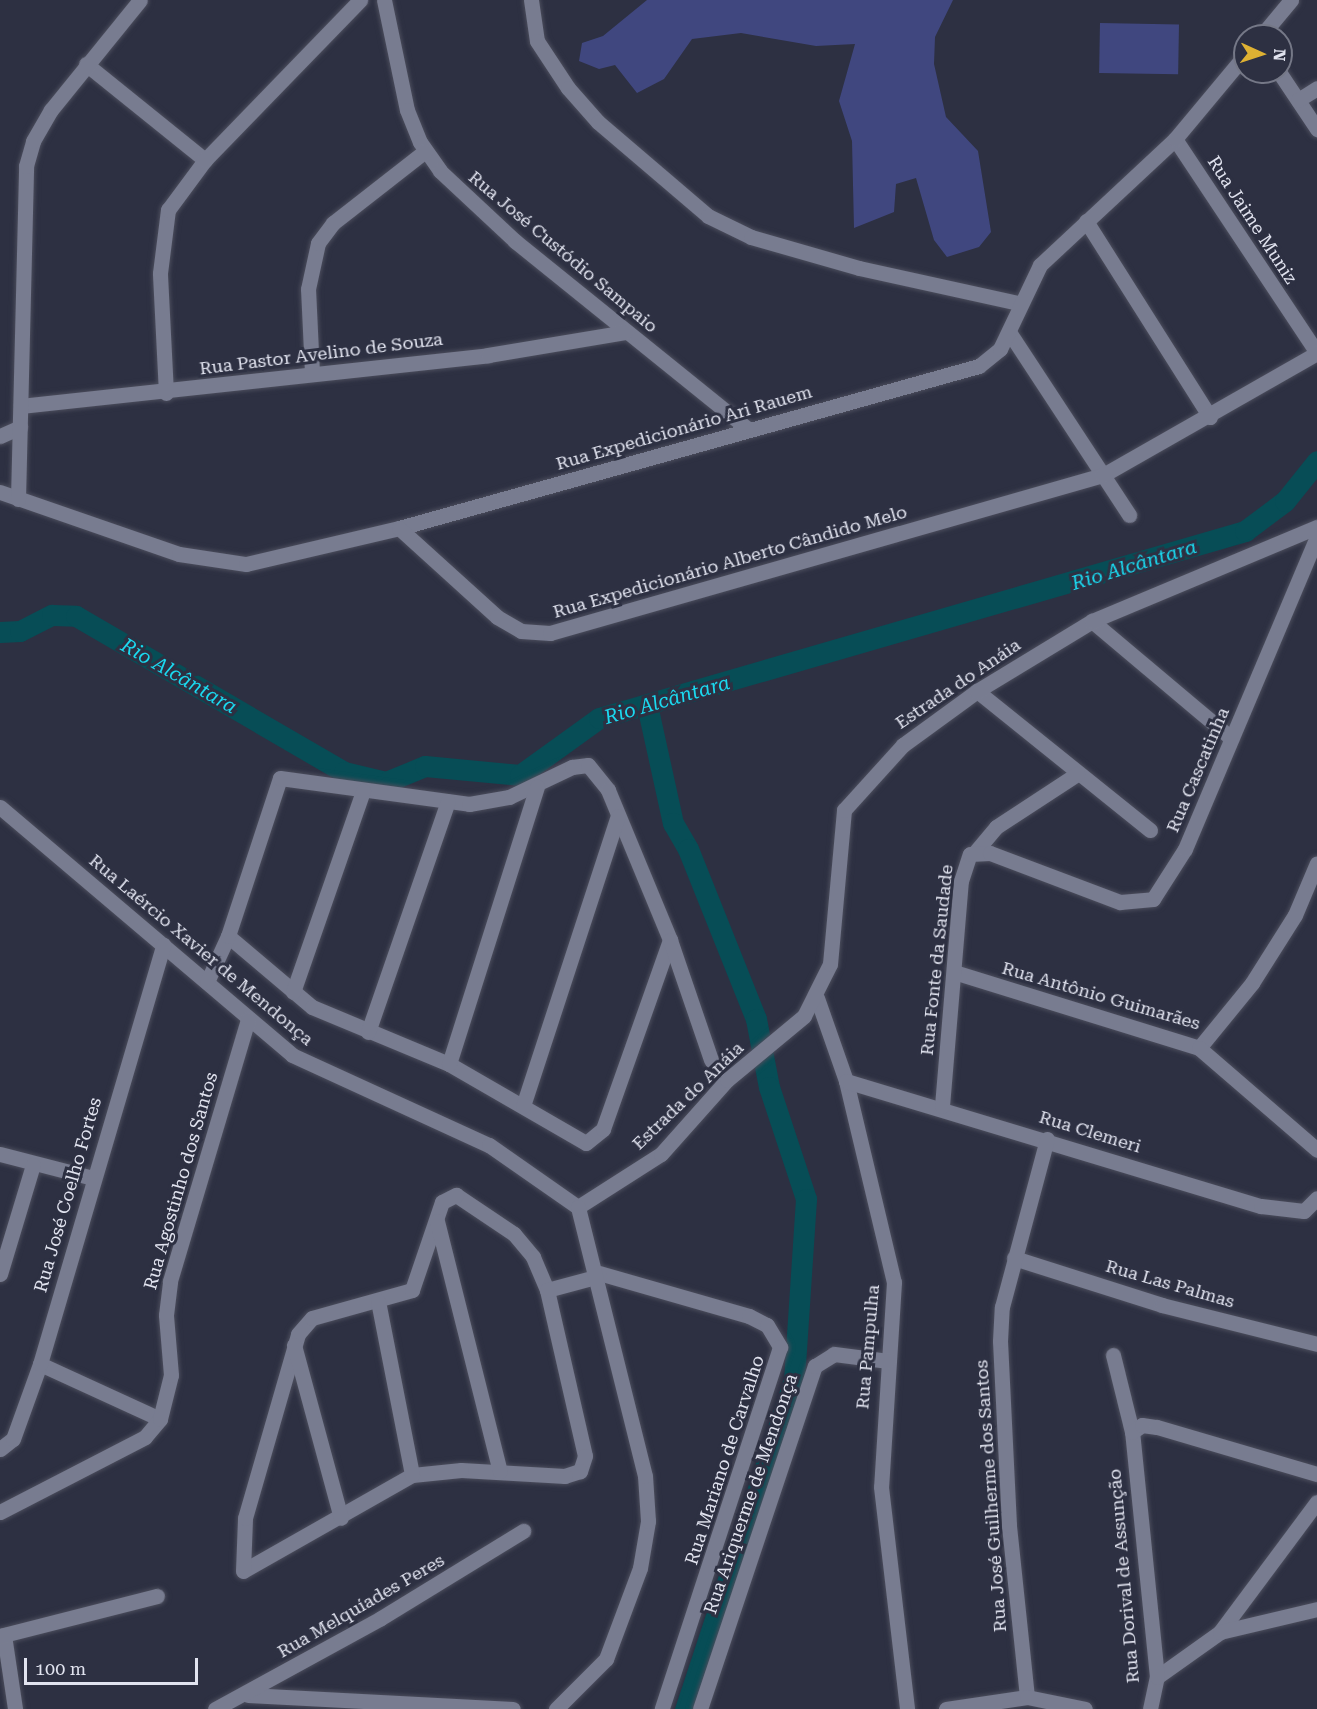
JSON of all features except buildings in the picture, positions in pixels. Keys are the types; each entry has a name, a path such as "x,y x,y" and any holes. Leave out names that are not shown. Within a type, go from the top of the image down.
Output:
{"street":[{"path":"18,499 26,166 40,127 86,64 140,0"},
{"path":"166,393 161,232 178,191 205,160 360,0"},
{"name":"Rua José Custódio Sampaio","path":"384,0 397,73 425,151 469,201 626,332 748,429"},
{"path":"531,0 537,41 568,88 598,122 708,216 751,237 859,268 1018,303"},
{"path":"1271,24 1291,0"},
{"path":"86,64 205,160"},
{"name":"Rua Expedicionário Ari Rauem","path":"0,492 179,555 226,563 274,560 399,528 979,366 1000,349 1010,332 1018,303 1040,265 1175,139 1233,69"},
{"path":"1287,84 1317,129"},
{"path":"1298,100 1317,88"},
{"name":"Rua Jaime Muniz","path":"1175,139 1317,353"},
{"path":"312,374 308,289 318,243 333,223 425,151"},
{"path":"1086,221 1210,417"},
{"name":"Rua Pastor Avelino de Souza","path":"21,406 166,393 488,355 626,332"},
{"path":"1010,332 1129,515"},
{"name":"Rua Expedicionário Alberto Cândido Melo","path":"399,528 497,617 520,631 541,634 1103,475 1210,417 1317,353"},
{"path":"0,436 20,427"},
{"name":"Estrada do Anáia","path":"578,1207 661,1154 756,1055 780,1038 817,998 830,964 844,810 903,745 977,691 1092,621 1317,527"},
{"name":"Rua Cascatinha","path":"1036,873 1120,902 1142,904 1153,899 1185,849 1317,536"},
{"path":"1092,621 1231,738"},
{"path":"977,691 1077,774 1150,830"},
{"path":"207,982 228,936 280,778 448,801 488,802 537,787 572,767 594,767 618,816 670,940 711,1060"},
{"path":"976,851 996,827 1077,774"},
{"path":"449,1064 537,787"},
{"path":"293,992 363,790"},
{"path":"368,1032 448,801"},
{"name":"Rua Laércio Xavier de Mendonça","path":"0,807 248,1019 303,1062 489,1145 578,1207"},
{"path":"523,1106 618,816"},
{"name":"Rua Fonte da Saudade","path":"942,1106 961,881 965,862 976,851 1036,873"},
{"name":"Rua Antônio Guimarães","path":"954,972 1199,1048 1258,973 1295,915 1317,863"},
{"path":"228,936 293,992 368,1032 449,1064 579,1141 597,1139 670,940"},
{"name":"Rua José Coelho Fortes","path":"0,1449 13,1440 40,1364 163,945"},
{"name":"Rua Pampulha","path":"817,998 846,1081 894,1282 881,1487 907,1709"},
{"name":"Rua Agostinho dos Santos","path":"160,1419 171,1375 166,1306 172,1271 248,1019"},
{"path":"1199,1048 1317,1150"},
{"name":"Rua Clemeri","path":"846,1081 942,1106 1271,1208 1304,1211 1317,1198"},
{"name":"Rua José Guilherme dos Santos","path":"1027,1697 999,1374 1002,1307 1047,1139"},
{"path":"0,1154 33,1165 93,1178"},
{"path":"0,1274 33,1165"},
{"path":"446,1197 472,1201 514,1234 533,1257 547,1290 584,1463 565,1476 500,1472 412,1475 341,1518 243,1571 245,1518 294,1345 312,1318 412,1290 446,1197"},
{"path":"556,1709 606,1659 640,1568 648,1521 645,1476 599,1274 578,1207"},
{"path":"437,1221 500,1472"},
{"name":"Rua Las Palmas","path":"1014,1257 1162,1305 1315,1341"},
{"path":"547,1290 599,1274"},
{"name":"Rua Mariano de Carvalho","path":"599,1274 749,1316 767,1325 780,1347 662,1709"},
{"path":"378,1301 412,1475"},
{"path":"294,1345 341,1518"},
{"name":"Rua Ariquerme de Mendonça","path":"700,1709 815,1366 834,1354 889,1361"},
{"name":"Rua Dorival de Assunção","path":"1113,1355 1131,1436 1157,1677 1150,1709"},
{"path":"0,1512 145,1437 160,1419 40,1364"},
{"path":"1131,1436 1142,1425 1156,1427 1317,1474"},
{"path":"1157,1677 1220,1632 1317,1502"},
{"name":"Rua Melquíades Peres","path":"215,1709 245,1695 523,1531"},
{"path":"15,1709 2,1636 157,1596"},
{"path":"1220,1632 1317,1609"},
{"path":"245,1695 513,1709"},
{"path":"946,1709 1027,1697 1085,1709"}],"shaded area":[{"path":"647,0 953,0 935,37 934,64 946,117 978,151 991,232 979,247 947,257 934,240 916,178 896,184 894,212 854,228 852,141 839,101 855,44 816,46 741,33 692,39 664,79 637,93 615,65 599,69 579,61 582,43 603,36"},
{"path":"1100,23 1179,24 1178,74 1099,73"}],"waterway":[{"name":"Rio Alcântara","path":"0,632 20,631 52,615 76,616 344,772 386,782 425,766 520,775 599,718 1245,531 1285,501 1317,461"},
{"path":"647,705 673,823 688,849 756,1019 769,1087 806,1199 794,1380 685,1709"}]}
